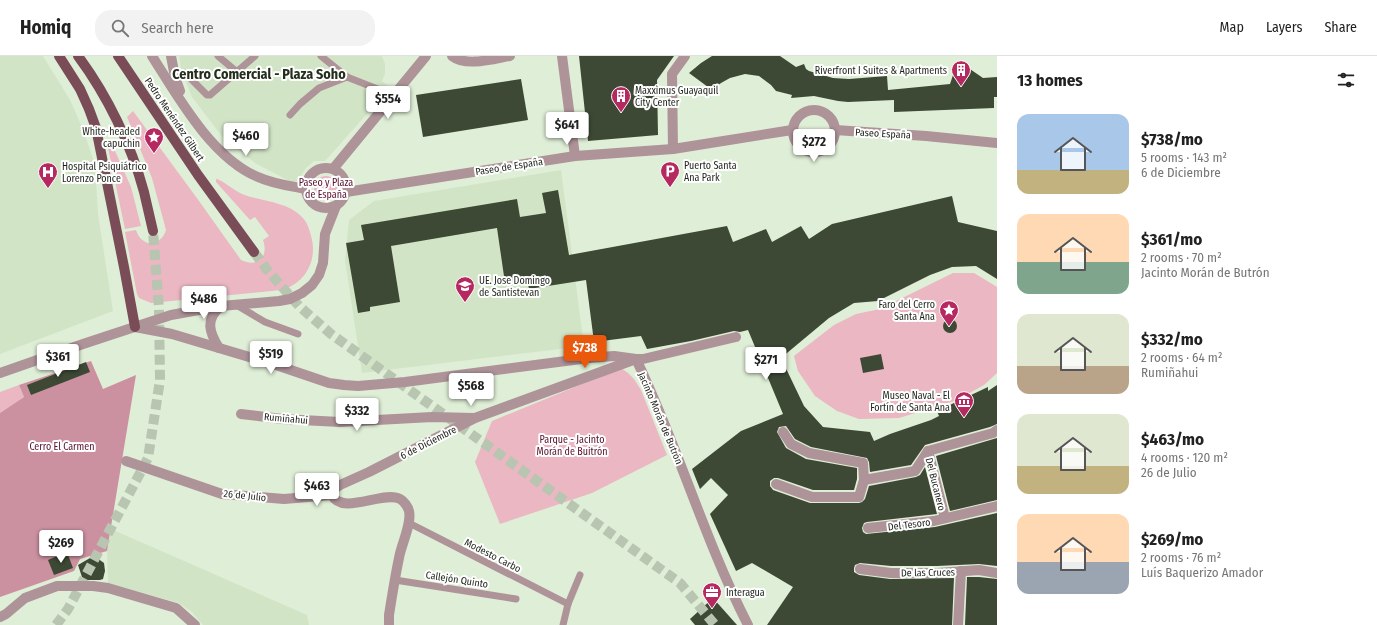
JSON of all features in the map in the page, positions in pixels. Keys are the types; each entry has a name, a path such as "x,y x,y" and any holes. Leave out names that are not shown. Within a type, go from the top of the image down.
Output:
{"main road":[{"path":"59,56 80,89 96,128 135,327"},
{"path":"78,56 97,84 123,132 142,184 153,231"},
{"name":"Pedro Menéndez Gilbert","path":"118,56 198,175 254,252"}],"street":[{"path":"152,56 191,116 218,150 237,165 257,177 276,183 306,189"},
{"path":"171,56 175,77 191,116"},
{"path":"333,169 426,56"},
{"path":"452,56 456,59 468,62 510,56"},
{"path":"562,56 575,156"},
{"path":"673,149 672,74 685,56"},
{"path":"818,110 825,112 830,117 834,123 835,130 831,143 820,151 814,152 801,148 796,143 792,130 794,123 803,112 818,110"},
{"name":"Paseo de España","path":"346,192 575,156 673,149 792,130"},
{"name":"Paseo España","path":"835,130 926,136 997,143"},
{"path":"320,169 333,169 338,172 345,181 346,192 344,198 336,206 329,208 316,206 307,196 307,182 314,172 320,169"},
{"name":"Jacinto Morán de Butrón","path":"0,373 171,315 221,306 238,306 290,299 302,293 312,285 319,275 323,263 325,234 336,206"},
{"path":"219,348 212,335 210,322 212,316 221,306"},
{"name":"Jacinto Morán de Butrón","path":"135,327 172,334 329,383 358,386 405,382 588,358 614,356 636,359 682,467 706,533 748,625"},
{"name":"6 de Diciembre","path":"332,495 334,489 340,485 376,469 475,418 636,359 736,337"},
{"name":"Rumiñahui","path":"241,414 282,419 340,422 432,417 475,418"},
{"name":"Del Bucanero","path":"945,518 928,451 993,433 997,430"},
{"path":"776,484 812,497 859,497 864,480 863,463 809,452 791,444 783,432"},
{"path":"864,480 915,471 928,451"},
{"name":"26 de Julio","path":"126,461 222,494 284,499 332,495 334,499 340,502 351,503 392,496 401,499 409,512 408,523 399,557 389,616 389,625"},
{"name":"Del Tesoro","path":"868,528 934,521 997,506"},
{"name":"De las Cruces","path":"860,569 891,573 979,570 997,573"},
{"path":"958,625 961,571"},
{"path":"0,618 25,598 57,586 93,586 108,588 176,608 195,625"}],"lane":[{"path":"218,56 237,72"},
{"path":"185,73 207,95 210,95 255,56"},
{"path":"322,56 347,77 385,92 393,97"},
{"path":"290,115 300,104 319,88 347,77"},
{"path":"238,306 265,322 298,334"},
{"name":"Modesto Carbo","path":"408,523 568,604"},
{"path":"563,625 568,604 580,574"},
{"name":"Callejón Quinto","path":"395,580 516,599"}],"shaded area":[{"name":"Hospital Psiquiátrico Lorenzo Ponce","path":"0,56 43,56 70,100 84,132 95,165 98,214 113,311 0,354"},
{"name":"Centro Comercial - Plaza Soho","path":"179,56 382,56 385,64 385,74 382,81 390,88 325,161 314,161 306,168 295,184 255,163 221,135 192,97 181,69"},
{"name":"UE. Jose Domingo de Santistevan","path":"561,170 584,346 362,373 345,260 349,220 374,201"},
{"path":"111,529 307,615 309,625 203,625 192,612 179,603 108,583 107,551"}],"green space":[{"path":"133,111 241,260 252,263 261,259 264,251 263,240 269,236 255,217 250,220 216,182 216,179 242,194 289,208 302,217 309,228 313,245 313,253 308,269 297,282 290,287 281,290 151,303 139,298 125,232 136,230 141,239 145,242 153,243 162,237 166,230 152,178 127,117"},
{"path":"111,142 131,187 141,226 125,229 107,143"},
{"name":"Paseo y Plaza de España","path":"326,176 335,179 338,188 335,197 326,200 317,197 314,188 317,179"},
{"path":"953,273 974,273 997,287 997,373 984,385 957,400 899,418 859,419 837,411 815,396 798,371 794,356 834,325 856,314 880,309"},
{"name":"Cerro El Carmen","path":"91,361 103,389 136,375 107,551 80,559 74,571 0,597 0,413 24,397 19,385"},
{"name":"Parque - Jacinto Morán de Buitrón","path":"621,368 634,379 641,390 667,455 592,493 500,524 475,462 492,421"},
{"path":"19,385 24,397 0,413 0,392"}],"building":[{"name":"Maxximus Guayaquil City Center","path":"579,56 674,56 657,80 658,135 588,141"},
{"path":"712,56 780,56 796,67 804,64 806,69 809,71 833,78 849,79 887,76 888,90 950,84 957,63 967,67 983,78 997,77 997,97 994,97 994,108 894,112 894,100 848,102 814,96 791,98 792,95 776,91 759,76 745,74 730,78 712,90 689,73"},
{"path":"521,79 528,120 423,137 416,95"},
{"path":"558,190 569,255 727,226 733,242 766,229 772,242 801,226 809,239 832,224 952,196 958,222 997,231 997,279 976,266 952,267 930,275 878,301 854,303 829,318 781,358 804,406 823,427 870,432 874,441 931,420 939,416 937,411 988,387 988,391 997,385 997,424 925,445 911,465 870,472 867,458 811,447 795,439 786,426 779,427 777,432 786,448 806,459 857,468 857,479 854,490 813,490 778,478 774,478 770,481 770,486 773,490 810,503 859,503 865,499 869,486 916,477 920,475 925,467 937,514 867,522 864,523 862,528 863,532 866,534 935,527 997,513 997,566 979,564 891,566 860,563 855,565 854,572 859,575 890,579 954,578 952,625 767,625 793,587 752,563 736,571 710,514 728,495 711,478 700,489 692,469 741,431 783,414 748,330 740,332 734,331 647,349 641,336 594,342 586,280 529,289 527,279 505,283 497,228 391,246 400,302 370,307 370,311 358,313 346,243 364,240 361,225 517,199 520,217 546,213 542,193"},
{"path":"950,319 955,321 957,326 955,331 950,333 945,331 943,326 945,321"},
{"path":"881,354 884,369 863,373 860,358"},
{"path":"86,362 90,372 31,395 27,385"},
{"path":"997,438 997,500 950,511 936,456"},
{"path":"67,552 73,568 54,575 48,560"},
{"path":"90,558 97,558 104,563 105,571 103,579 84,580 82,577 78,565"},
{"path":"967,577 997,579 997,625 965,625"},
{"name":"Interagua","path":"713,598 737,625 695,625 690,619"}],"tunnel":[{"path":"56,625 68,609 148,458 160,380 159,309 153,231"},
{"path":"254,252 268,271 299,306 331,334 680,583 715,625"}],"place":[{"name":"Riverfront I Suites & Apartments","path":"961,87"},
{"name":"Maxximus Guayaquil City Center","path":"621,113"},
{"name":"White-headed capuchin","path":"154,154"},
{"name":"Puerto Santa Ana Park","path":"670,188"},
{"name":"Hospital Psiquiátrico Lorenzo Ponce","path":"48,189"},
{"name":"UE. Jose Domingo de Santistevan","path":"465,303"},
{"name":"Faro del Cerro Santa Ana","path":"949,327"},
{"name":"Museo Naval - El Fortín de Santa Ana","path":"964,418"},
{"name":"Interagua","path":"712,609"}],"district":[{"name":"Centro Comercial - Plaza Soho","path":"259,74"}]}
